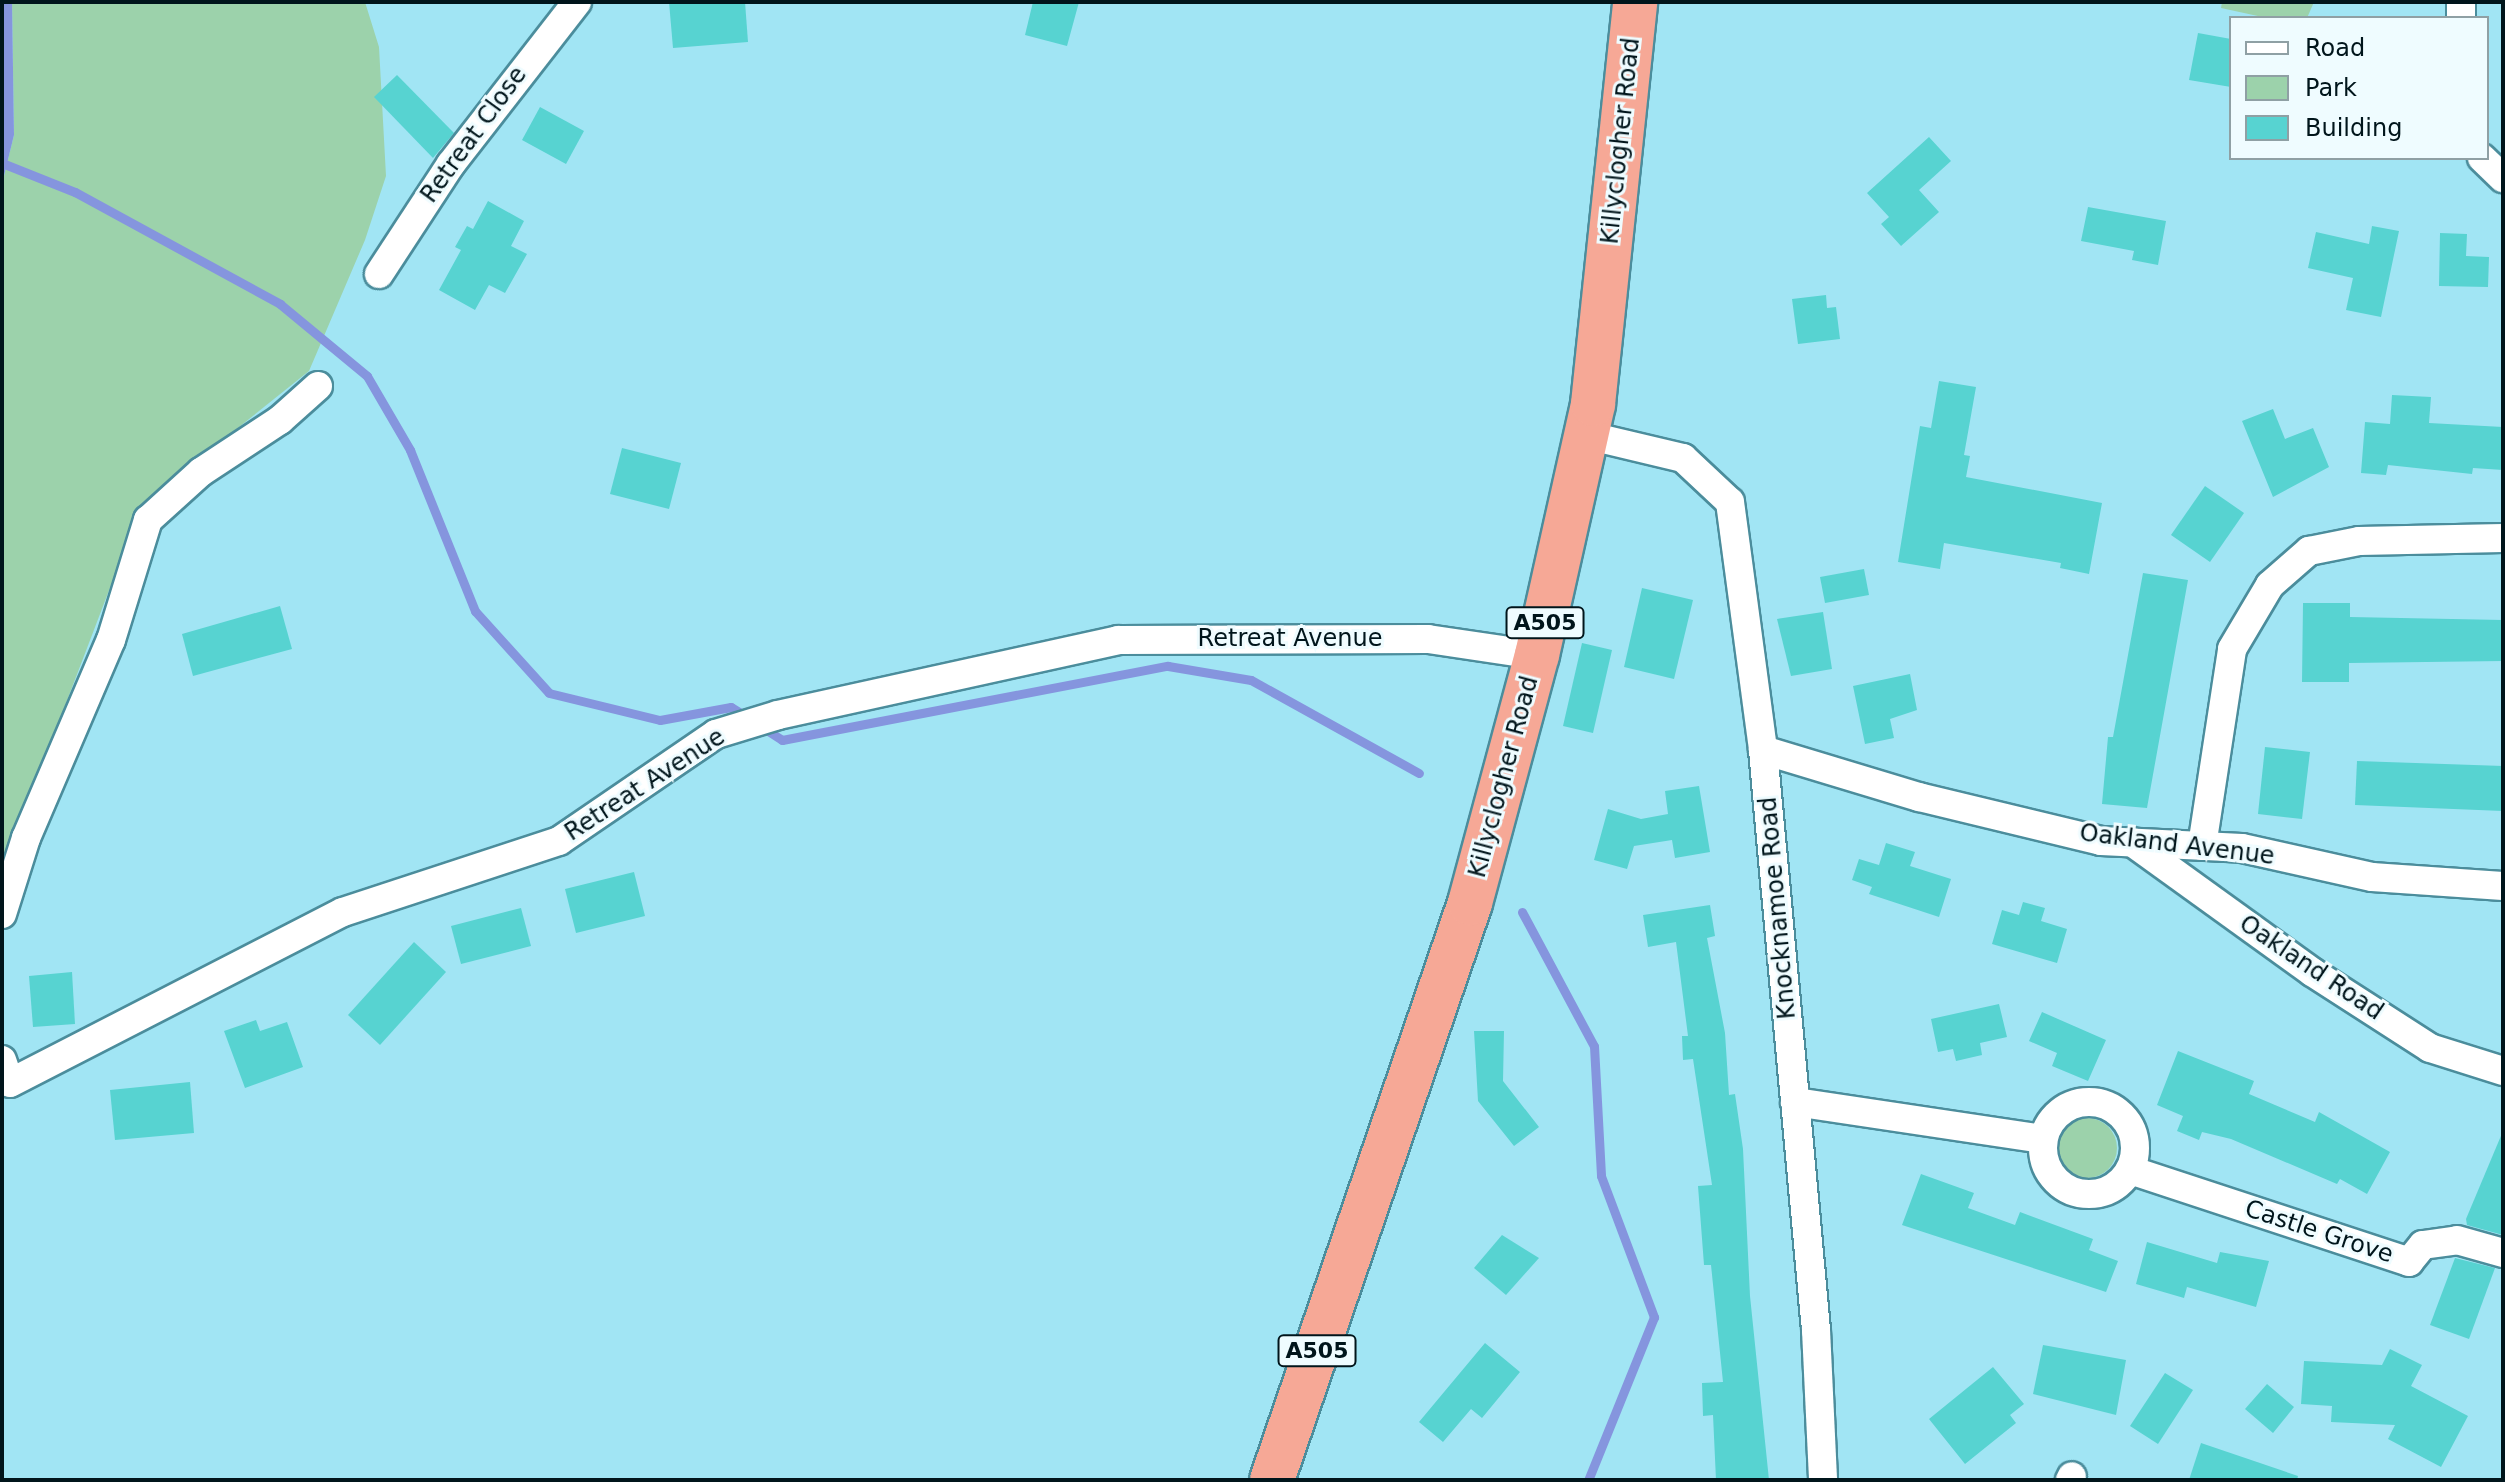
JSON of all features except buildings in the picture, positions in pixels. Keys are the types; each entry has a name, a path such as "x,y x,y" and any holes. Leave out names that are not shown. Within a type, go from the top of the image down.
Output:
{"highway":[{"name":"Killyclogher Road","path":"1272,1480 1470,903 1537,655 1593,404 1635,2"}],"street":[{"name":"Retreat Close","path":"379,274 451,164 577,2"},
{"path":"2484,160 2503,178"},
{"path":"2,914 26,838 111,640 148,520 201,472 280,420 318,386"},
{"name":"Knocknamoe Road","path":"1586,435 1683,458 1730,502 1763,750 1795,1102 1823,1480"},
{"path":"2202,846 2232,649 2270,585 2309,551 2359,541 2503,538"},
{"name":"Retreat Avenue","path":"5,1076 343,912 559,841 716,734 778,715 1118,640 1428,639 1537,655"},
{"name":"Oakland Avenue","path":"1763,750 1919,797 2101,841 2242,848 2372,877 2503,886"},
{"name":"Oakland Road","path":"2132,842 2312,972 2430,1048 2503,1071"},
{"path":"2093,1101 2114,1108 2132,1136 2130,1170 2101,1192 2065,1188 2047,1167 2043,1139 2052,1119 2070,1104 2093,1101"},
{"path":"1795,1102 2043,1139"},
{"name":"Castle Grove","path":"2130,1170 2409,1262 2423,1245 2457,1240 2503,1253"}],"green space":[{"path":"12,2 365,2 379,47 386,176 365,240 309,371 184,471 137,517 2,871 2,184 14,135"},
{"path":"2222,2 2314,2 2308,16 2258,16 2221,8"},
{"path":"2087,1118 2099,1120 2108,1127 2115,1136 2115,1160 2108,1169 2099,1176 2087,1178 2075,1176 2066,1169 2059,1160 2057,1148 2059,1136 2066,1127 2075,1120"}],"water":[{"path":"2,2 12,2 14,135 2,184"}],"waterway":[{"path":"2,163 75,192 280,304 367,376 410,450 475,611 549,693 660,720 731,707 750,719"},
{"path":"762,727 782,740 1168,666 1251,680 1419,773"},
{"path":"1522,912 1594,1046 1601,1176 1654,1317 1588,1480"}]}
